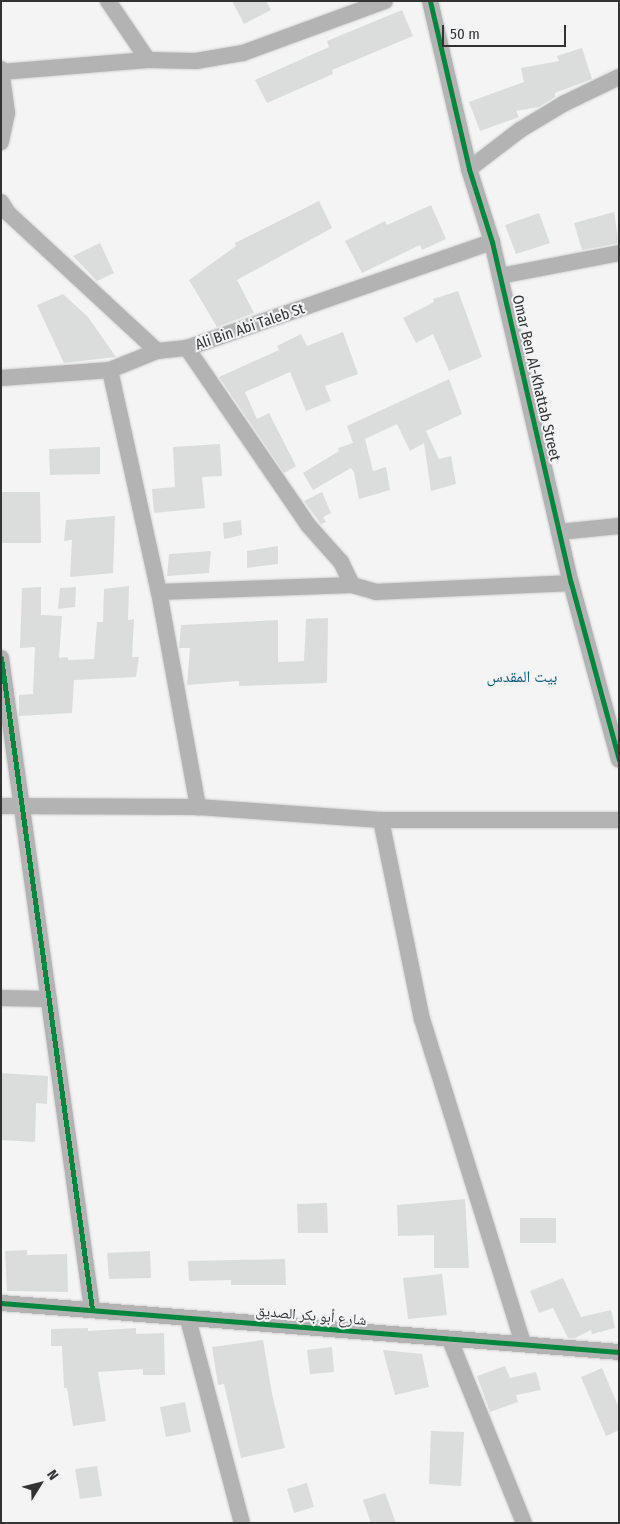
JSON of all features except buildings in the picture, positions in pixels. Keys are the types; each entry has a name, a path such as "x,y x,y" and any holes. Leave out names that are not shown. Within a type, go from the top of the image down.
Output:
{"street":[{"path":"108,1 148,60"},
{"path":"1,142 8,113 2,71 148,60 196,61 243,53 386,1"},
{"name":"Omar Ben Al-Khattab Street","path":"430,1 470,169 492,242 572,583 611,700 619,760"},
{"path":"470,169 535,121 619,77"},
{"path":"1,202 8,213 157,351"},
{"name":"Ali Bin Abi Taleb St","path":"1,378 110,370 157,351 187,348 492,242"},
{"path":"500,276 619,253"},
{"path":"187,348 308,525 340,562 352,585"},
{"path":"110,370 159,592 179,716 198,807"},
{"path":"559,532 619,526"},
{"path":"159,592 352,585 376,592 572,583"},
{"path":"1,658 24,806 92,1309"},
{"path":"1,806 198,807 380,820 619,820"},
{"path":"380,820 422,1019 523,1344"},
{"path":"1,998 50,999"},
{"name":"شارع أبو بكر الصديق","path":"1,1303 619,1352"},
{"path":"188,1319 242,1523"},
{"path":"450,1340 524,1523"}],"cycle path":[{"path":"430,1 469,169 492,242 571,583 619,760"},
{"path":"1,658 92,1309"},
{"path":"1,1303 619,1352"}],"district":[{"name":"بيت المقدس","path":"522,677"}]}
